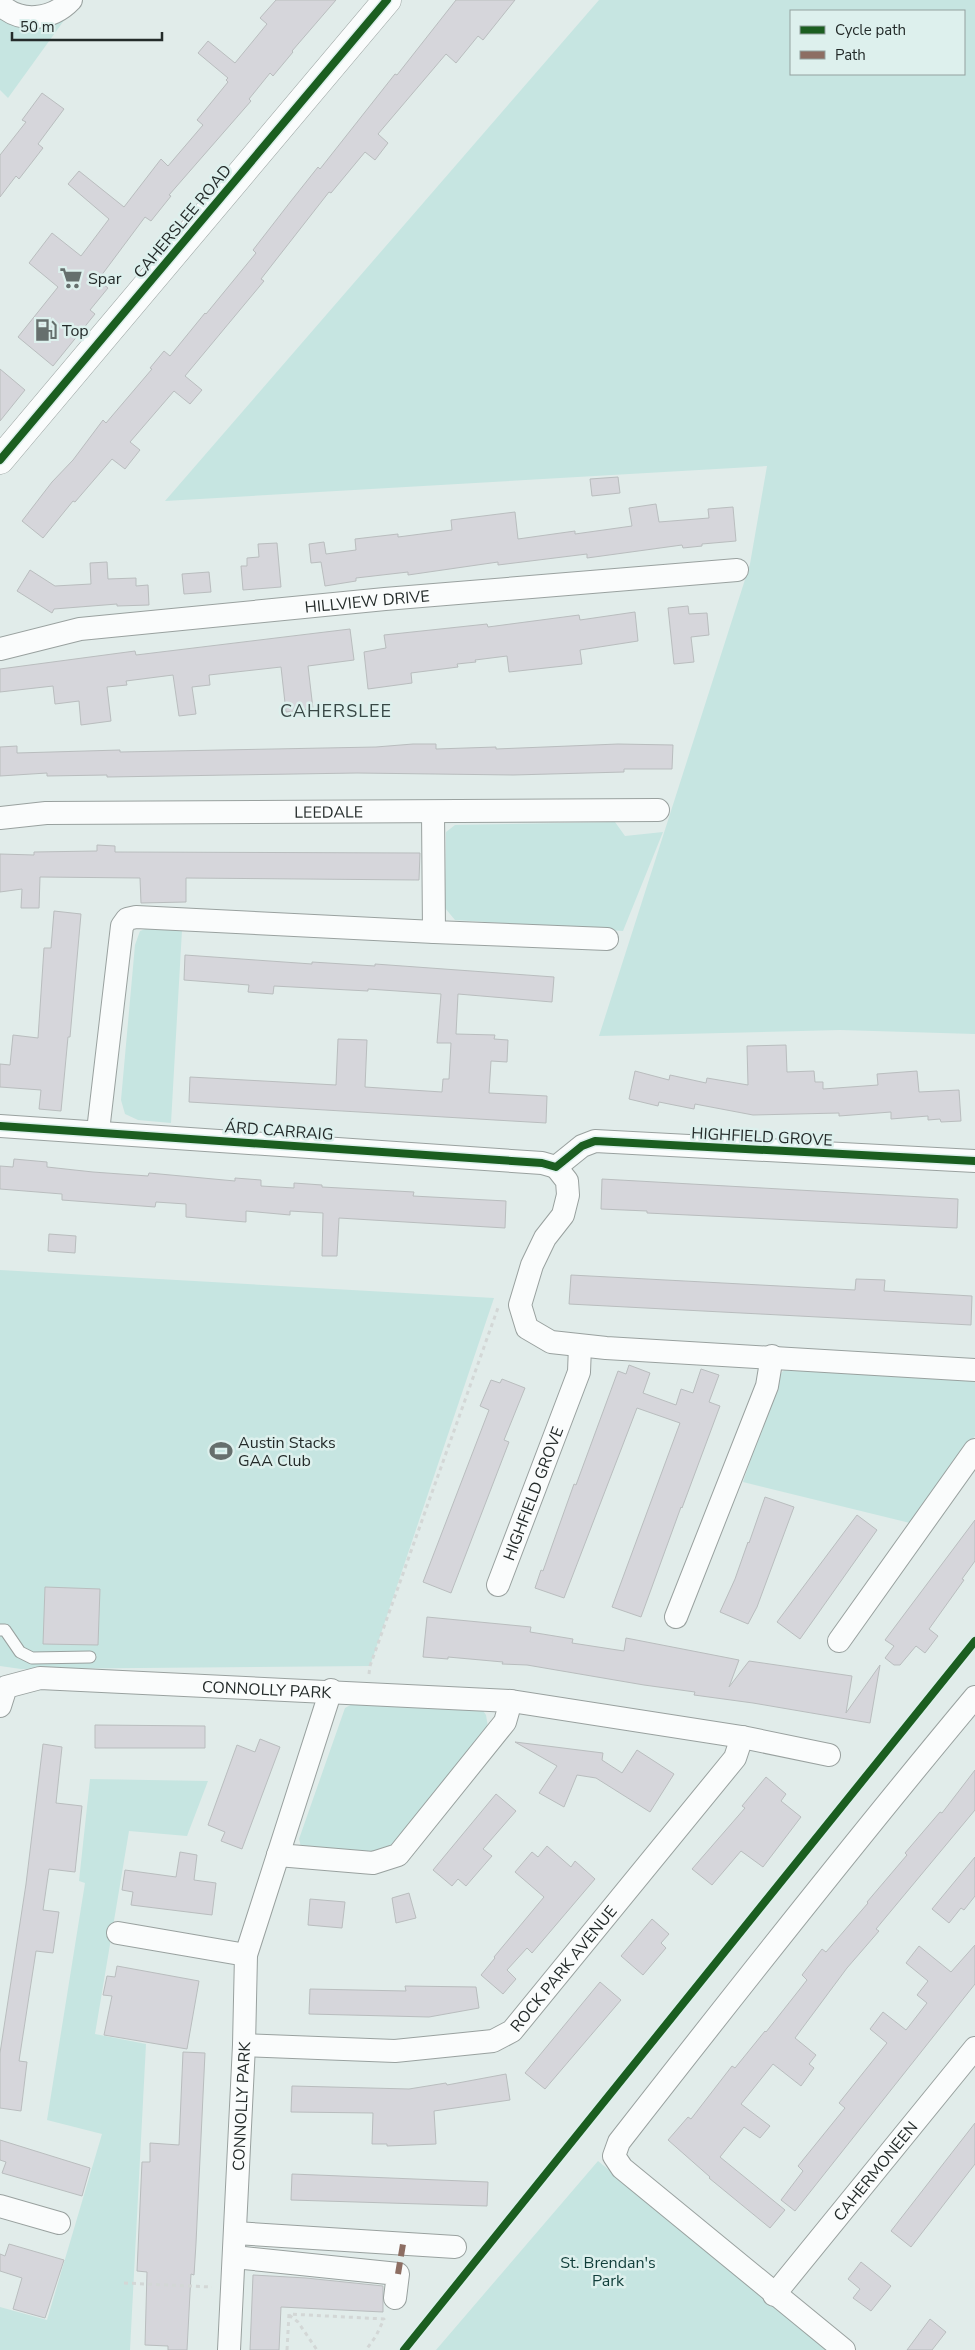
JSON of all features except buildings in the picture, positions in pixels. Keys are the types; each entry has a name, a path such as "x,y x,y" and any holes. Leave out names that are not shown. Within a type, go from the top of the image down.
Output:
{"main road":[{"name":"CAHERSLEE ROAD","path":"0,460 387,0"}],"street":[{"path":"0,4 14,14 39,18 62,9 71,0"},
{"name":"HILLVIEW DRIVE","path":"0,649 80,629 385,599 737,570"},
{"name":"LEEDALE","path":"0,818 46,813 658,810"},
{"path":"432,812 434,932"},
{"path":"98,1131 122,926 127,919 136,917 607,939"},
{"name":"ÁRD CARRAIG","path":"0,1126 98,1131 542,1163 556,1166"},
{"name":"HIGHFIELD GROVE","path":"556,1166 582,1146 595,1141 975,1161"},
{"path":"556,1166 567,1181 568,1195 563,1215 545,1238 532,1265 520,1304 527,1328 551,1342 580,1346 772,1356 975,1370"},
{"name":"HIGHFIELD GROVE","path":"498,1585 579,1372 580,1346"},
{"path":"676,1617 767,1386 772,1356"},
{"path":"839,1641 975,1450"},
{"name":"CONNOLLY PARK","path":"2,1692 40,1678 331,1690 246,1955 244,2045 229,2350"},
{"path":"331,1690 510,1700 742,1737 829,1754"},
{"path":"844,2350 774,2295 622,2168 614,2156 619,2142 778,1939 975,1697"},
{"path":"278,1855 372,1863 398,1855 504,1722 510,1700"},
{"name":"ROCK PARK AVENUE","path":"244,2045 395,2051 493,2041 512,2031 735,1758 742,1737"},
{"path":"118,1933 246,1955"},
{"name":"CAHERMONEEN","path":"774,2295 975,2048"},
{"path":"0,2206 59,2223"},
{"path":"235,2233 455,2247"},
{"path":"234,2257 398,2274 395,2298"}],"lane":[{"path":"0,1630 5,1630 20,1652 32,1658 90,1657"}],"path":[{"path":"368,1692 370,1666 501,1298"},
{"path":"124,2283 232,2287"},
{"path":"287,2350 289,2314"},
{"path":"289,2314 298,2322 316,2350"},
{"path":"289,2314 384,2319 376,2336 366,2350"}],"green space":[{"path":"599,0 975,0 975,1034 840,1030 599,1036 750,564 767,466 165,501"},
{"path":"0,18 37,29 65,19 8,98 0,90"},
{"path":"615,822 625,836 663,832 623,931 455,920 445,908 446,832 455,825"},
{"path":"148,928 182,930 171,1123 138,1120 125,1114 121,1100 135,945 140,931"},
{"name":"Austin Stacks GAA Club","path":"0,1270 494,1298 370,1666 21,1669 0,1666"},
{"path":"791,1366 975,1378 975,1436 910,1523 743,1482 778,1378 783,1371"},
{"path":"356,1702 479,1705 486,1715 488,1727 402,1836 387,1848 370,1853 301,1847 299,1839 345,1708"},
{"path":"90,1779 208,1781 187,1836 129,1831 95,2034 146,2044 130,2350 0,2350 0,2307 47,2320 102,2134 47,2120 85,1883 79,1881"},
{"name":"St. Brendan's Park","path":"598,2161 831,2350 436,2350"}],"marked path":[{"path":"398,2274 403,2244"}],"cycle path":[{"path":"0,460 387,0"},
{"path":"0,1126 542,1163 556,1167 582,1146 595,1141 975,1161"},
{"path":"404,2350 975,1641"}],"place":[{"name":"Spar","path":"71,278"},
{"name":"Top","path":"46,330"},
{"name":"Austin Stacks GAA Club","path":"221,1451"}],"district":[{"name":"CAHERSLEE","path":"336,711"}]}
